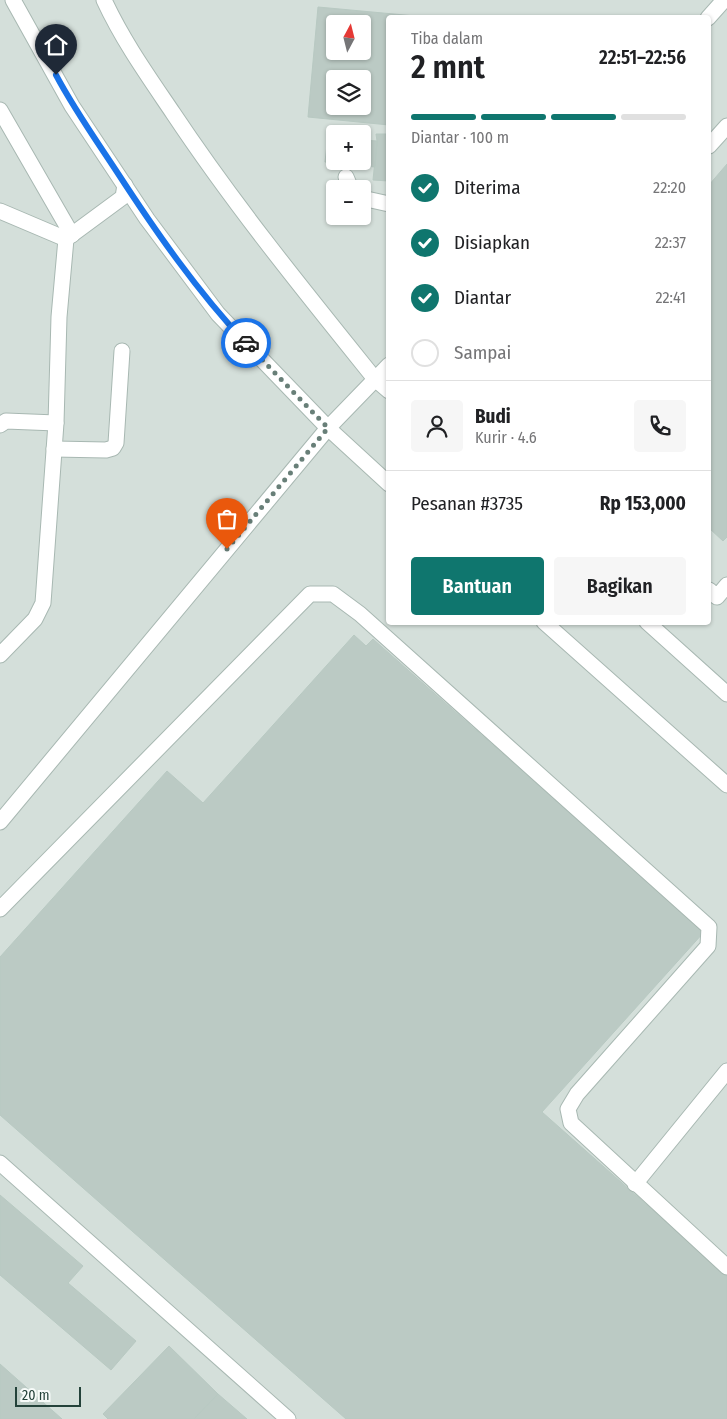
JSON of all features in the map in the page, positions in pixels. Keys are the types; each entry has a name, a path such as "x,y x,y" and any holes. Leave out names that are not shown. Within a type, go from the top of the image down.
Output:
{"street":[{"path":"13,0 72,106 147,219 218,314 328,428 386,481"},
{"path":"104,0 119,32 199,152 270,249 376,379 386,388"},
{"path":"711,15 724,0"},
{"path":"0,110 69,237 59,317 56,423 43,603 36,619 0,655"},
{"path":"711,144 727,126"},
{"path":"69,237 123,197 125,185"},
{"path":"371,200 386,203"},
{"path":"0,211 69,237"},
{"path":"54,449 106,450 113,448 116,443 122,351"},
{"path":"0,822 328,428 386,368"},
{"path":"0,425 6,421 56,423"},
{"path":"711,592 717,597 727,585"},
{"path":"0,909 310,594 333,594 360,614 709,927 708,946 577,1094 568,1109 571,1123 727,1267"},
{"path":"547,625 727,785"},
{"path":"650,625 727,694"},
{"path":"635,1184 727,1071"},
{"path":"0,1163 288,1419"}],"shaded area":[{"path":"0,0 727,0 727,1419 0,1419"}],"building":[{"path":"318,7 405,15 386,15 386,125 308,117"},
{"path":"376,134 386,134 386,181 373,180"},
{"path":"371,141 377,141 375,167 371,167"},
{"path":"727,164 727,537 723,541 711,530 711,183"},
{"path":"354,635 366,646 373,639 704,932 542,1112 727,1276 727,1419 346,1419 0,1115 0,957 167,771 203,803"},
{"path":"0,1195 83,1266 68,1283 136,1341 111,1370 0,1275"},
{"path":"169,1346 218,1394 194,1419 108,1419 103,1414"},
{"path":"0,1364 62,1419 0,1419"},
{"path":"218,1394 247,1419 194,1419"}],"way so far":[{"path":"227,549 328,428 246,343"}],"route":[{"path":"56,75 72,106 147,219 218,314 246,343"}]}
